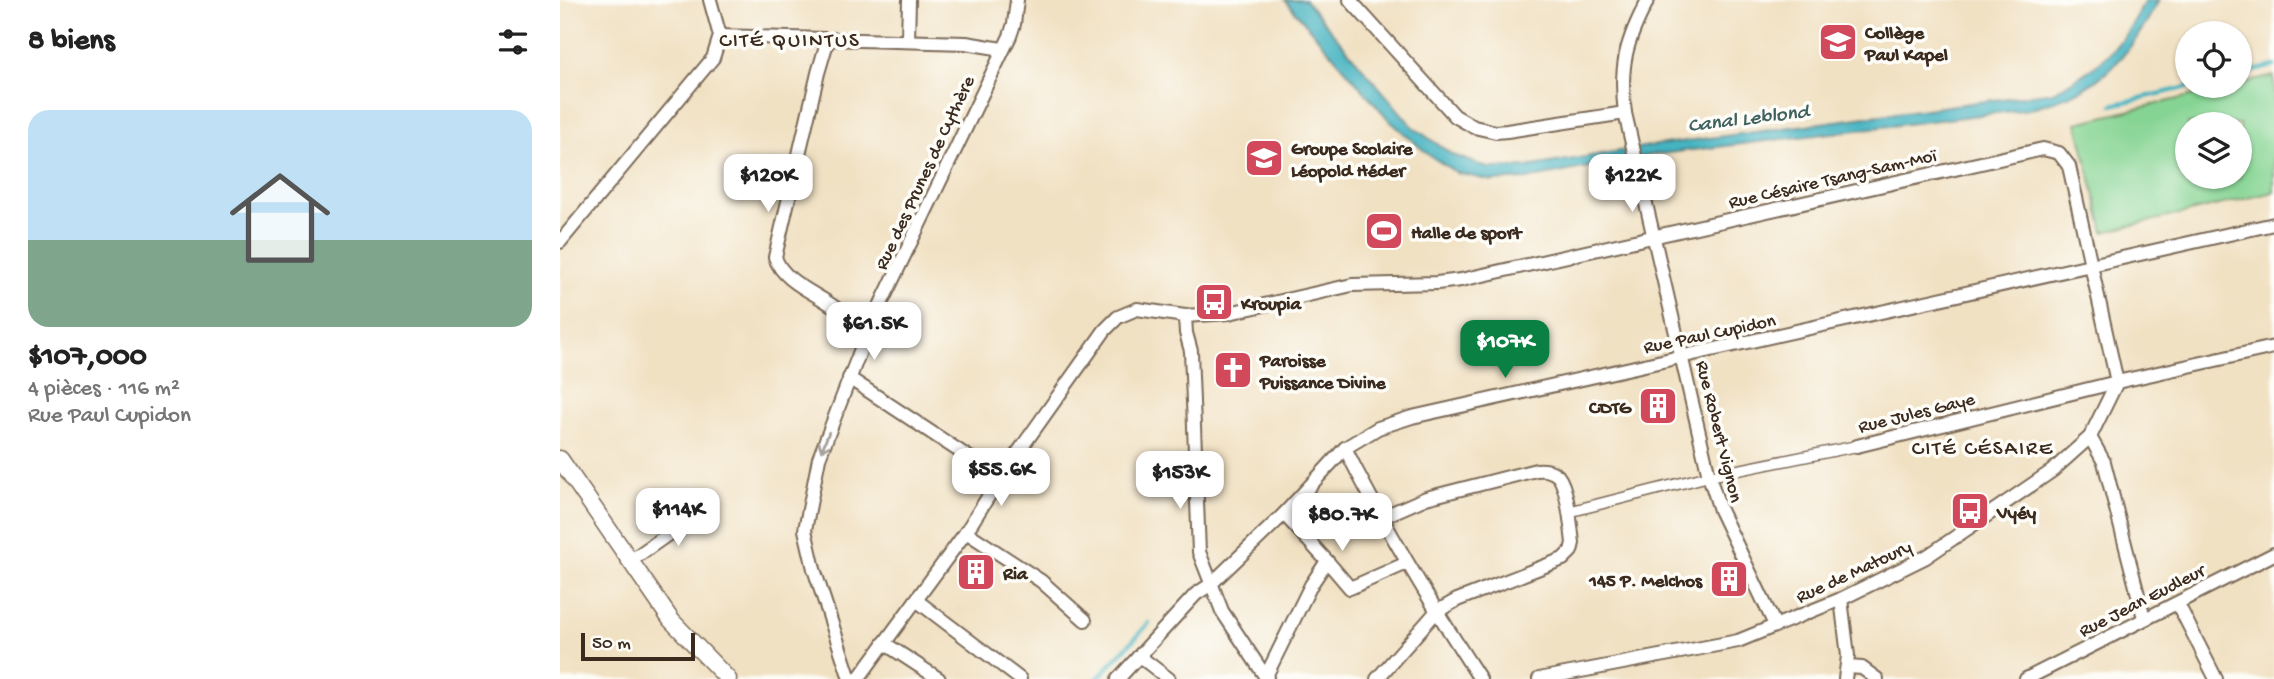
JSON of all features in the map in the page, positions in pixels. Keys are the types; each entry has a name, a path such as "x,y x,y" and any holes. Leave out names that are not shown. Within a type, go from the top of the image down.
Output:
{"street":[{"path":"560,242 713,58 720,36 710,0"},
{"path":"908,41 909,0"},
{"name":"Rue des Prunes de Cythère","path":"850,679 814,569 805,530 819,458 867,333 1014,24 1017,0"},
{"path":"1350,0 1455,116 1474,127 1496,132 1507,131 1625,113"},
{"name":"Rue Robert Vignon","path":"1648,0 1633,27 1626,47 1622,67 1625,113 1709,476 1720,510 1775,625"},
{"path":"720,36 966,43 1002,49"},
{"path":"828,38 775,257 777,265 793,279 842,312 857,330 867,333"},
{"name":"Rue Césaire Tsang-Sam-Moï","path":"1000,478 1105,330 1118,317 1137,309 1185,316 1229,313 1352,285 1461,280 2043,149 2059,153 2068,166 2091,266"},
{"name":"Rue Paul Cupidon","path":"1118,679 1196,594 1210,585 1284,514 1345,448 1378,428 1412,417 2274,224"},
{"path":"2091,266 2117,382"},
{"path":"1185,316 1191,351 1199,552 1222,611 1267,678"},
{"name":"Rue Jules Gaye","path":"1568,512 1709,476 1857,446 2117,382 2274,348"},
{"path":"849,378 1000,478 966,532 858,679"},
{"name":"Rue de Matoury","path":"1539,679 1569,676 1738,641 1841,599 1926,557 2052,471 2090,437 2117,382"},
{"path":"2090,437 2104,462 2144,618"},
{"path":"1345,448 1380,518 1480,679"},
{"path":"563,469 671,620 728,679"},
{"path":"1377,679 1436,612 1457,600 1568,555 1573,543 1559,477 1549,471 1536,470 1426,498 1380,518"},
{"path":"630,561 707,507"},
{"path":"1284,514 1350,589 1407,563"},
{"path":"966,532 1041,581 1085,620"},
{"name":"Rue Jean Eudleur","path":"2026,679 2274,554"},
{"path":"1267,678 1311,585 1327,561"},
{"path":"1841,599 1847,673 1862,668 1877,679"},
{"path":"916,600 1020,679"},
{"path":"2178,604 2216,679"},
{"path":"884,643 939,679"},
{"path":"1139,656 1169,679"}],"green space":[{"path":"2274,76 2274,192 2104,232 2077,123 2182,98 2252,98 2252,81"}],"water":[{"path":"1285,0 1305,0 1413,127 1453,155 1489,168 1527,167 1649,146 2053,92 2108,55 2128,31 2145,0 2159,0 2136,39 2106,72 2075,93 2029,109 1652,155 1527,179 1492,181 1457,173 1429,155 1390,121"}],"waterway":[{"path":"2252,71 2274,66"},
{"path":"2112,105 2175,90"},
{"path":"1097,679 1149,623"}],"place":[{"name":"Collège Paul Kapel","path":"1838,42"},
{"name":"Groupe Scolaire Léopold Héder","path":"1264,158"},
{"name":"Halle de sport","path":"1384,231"},
{"name":"Kroupia","path":"1214,302"},
{"name":"Paroisse Puissance Divine","path":"1233,370"},
{"name":"CDTG","path":"1658,406"},
{"name":"Vyéy","path":"1970,511"},
{"name":"Ria","path":"976,572"},
{"name":"145 P. Melchos","path":"1729,579"}],"district":[{"name":"CITÉ QUINTUS","path":"790,39"},
{"name":"CITÉ CÉSAIRE","path":"1983,447"}],"water label":[{"name":"Canal Leblond","path":"1748,117"}]}
